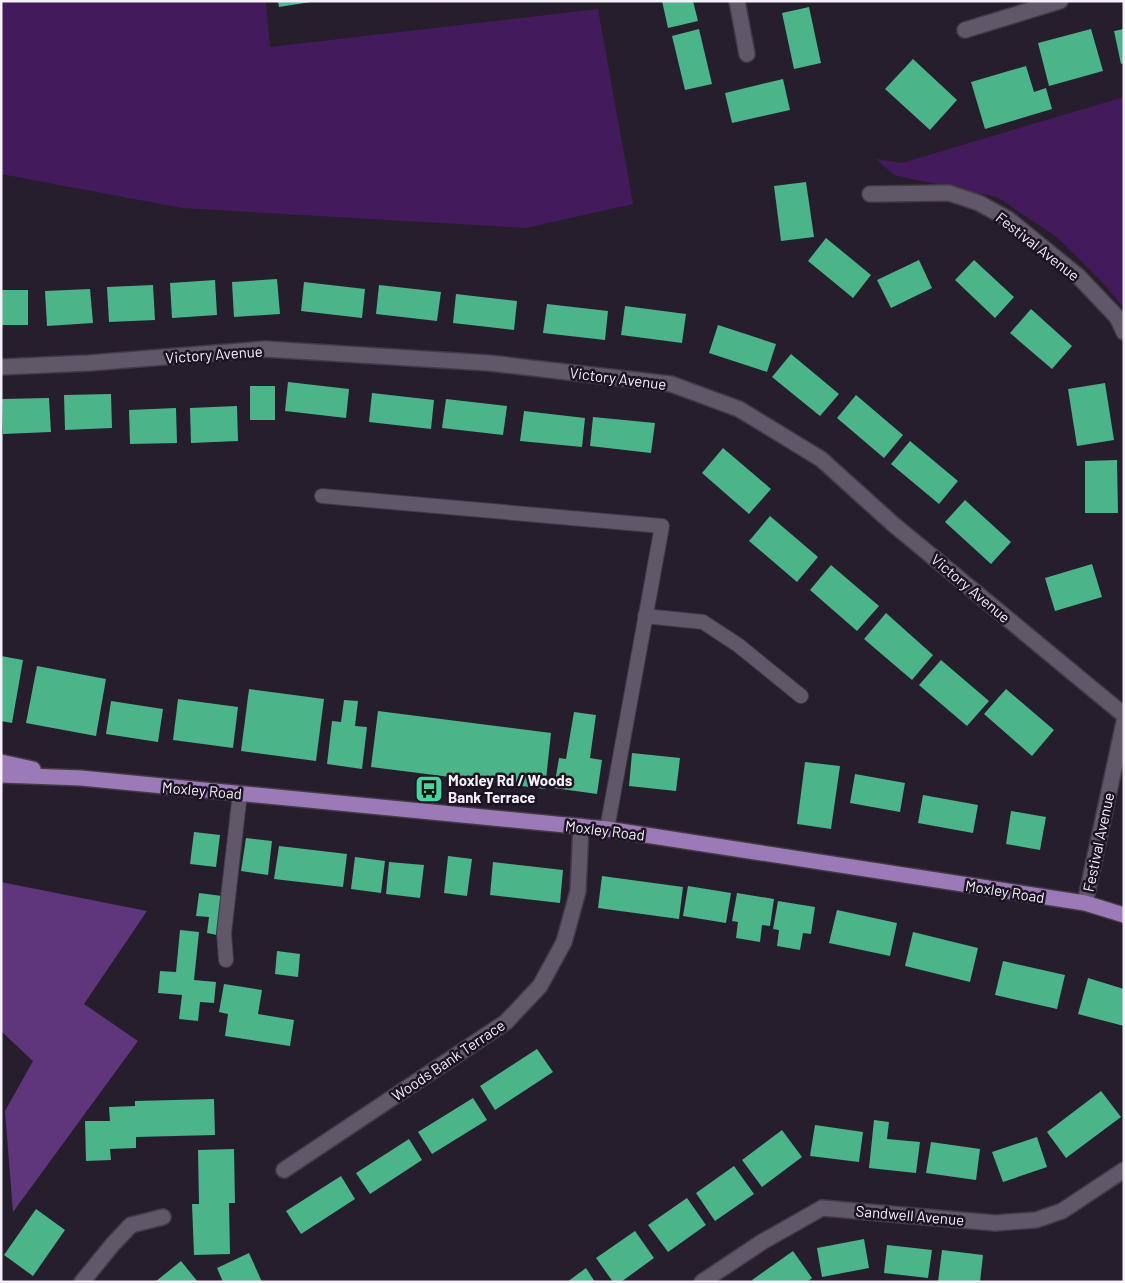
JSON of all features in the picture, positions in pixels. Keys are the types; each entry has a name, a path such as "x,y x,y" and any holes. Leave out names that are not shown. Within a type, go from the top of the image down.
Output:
{"main road":[{"name":"Moxley Road","path":"1,762 81,778"},
{"name":"Moxley Road","path":"1,775 81,778 607,829 1085,903 1124,915"}],"street":[{"path":"737,1 747,54"},
{"path":"965,30 1060,1"},
{"name":"Festival Avenue","path":"870,194 948,193 986,207 1008,219 1078,276 1116,317 1124,332"},
{"name":"Victory Avenue","path":"1,367 89,363 265,349 489,363 671,384 739,409 821,459 893,524 1124,715"},
{"name":"Festival Avenue","path":"1085,903 1124,722"},
{"name":"Woods Bank Terrace","path":"284,1170 506,1022 540,986 564,942 578,890 581,826"},
{"name":"Sandwell Avenue","path":"702,1282 762,1242 822,1208 995,1223 1036,1220 1062,1211 1124,1170"},
{"path":"82,1282 112,1244 131,1225 163,1217"}],"lane":[{"path":"322,496 662,526 607,829"},
{"path":"645,616 704,622 738,645 801,696"},
{"path":"226,960 224,933 240,794"}],"shaded area":[{"path":"1,1 266,1 270,47 598,9 633,204 526,228 182,208 1,174"},
{"path":"1124,97 1124,308 1103,283 1058,238 997,197 894,175 876,159 902,163"},
{"path":"1,882 147,911 84,1004 138,1041 13,1212 5,1111 33,1061 1,1031"}],"building":[{"path":"278,1 310,1 311,2 279,7"},
{"path":"662,1 693,1 698,21 668,28"},
{"path":"809,7 821,63 794,69 782,13"},
{"path":"699,29 712,84 685,90 672,36"},
{"path":"1091,29 1103,71 1049,86 1038,43"},
{"path":"1124,29 1124,63 1121,64 1114,31"},
{"path":"913,59 957,100 930,130 885,89"},
{"path":"1026,66 1034,92 1046,88 1052,109 985,129 971,82"},
{"path":"783,79 790,110 732,123 725,93"},
{"path":"806,182 814,237 781,241 774,186"},
{"path":"826,238 871,275 853,298 808,261"},
{"path":"919,260 932,288 891,308 877,280"},
{"path":"974,260 1014,297 995,318 955,280"},
{"path":"277,279 280,314 234,317 232,282"},
{"path":"215,280 217,315 172,318 170,283"},
{"path":"304,282 365,289 362,318 301,311"},
{"path":"153,285 155,320 109,322 107,287"},
{"path":"379,285 441,292 437,321 376,314"},
{"path":"90,289 93,323 47,326 45,291"},
{"path":"1,290 28,290 28,325 1,325"},
{"path":"456,294 517,301 514,330 453,323"},
{"path":"547,304 608,311 605,340 543,333"},
{"path":"625,306 686,314 682,343 621,335"},
{"path":"1031,309 1072,346 1052,369 1010,333"},
{"path":"718,325 776,344 767,372 709,353"},
{"path":"791,354 839,394 820,416 772,377"},
{"path":"288,382 349,389 346,418 285,411"},
{"path":"1105,383 1114,440 1077,446 1068,389"},
{"path":"250,386 275,386 275,420 250,420"},
{"path":"372,393 434,400 431,429 369,422"},
{"path":"111,394 112,428 65,430 64,395"},
{"path":"856,395 903,435 884,458 837,418"},
{"path":"49,398 51,432 3,434 2,399"},
{"path":"446,399 507,406 503,435 442,428"},
{"path":"237,406 238,441 191,443 190,408"},
{"path":"176,408 177,443 130,444 129,410"},
{"path":"524,411 585,418 582,447 520,441"},
{"path":"593,417 655,423 651,453 590,446"},
{"path":"910,441 958,481 939,504 891,464"},
{"path":"723,448 771,489 749,514 702,473"},
{"path":"1117,460 1118,513 1085,513 1085,461"},
{"path":"965,500 1011,542 991,564 945,522"},
{"path":"770,516 818,557 797,582 749,541"},
{"path":"1092,564 1102,597 1055,611 1045,578"},
{"path":"831,565 879,606 857,631 810,590"},
{"path":"886,613 933,655 912,680 864,639"},
{"path":"1,656 23,660 12,723 1,721"},
{"path":"941,660 989,701 967,726 919,685"},
{"path":"37,666 106,679 96,736 26,723"},
{"path":"249,689 324,699 316,761 241,751"},
{"path":"1006,689 1054,730 1032,756 984,714"},
{"path":"178,699 238,707 233,748 173,740"},
{"path":"344,700 358,701 355,726 367,727 362,769 327,764 332,721 341,722"},
{"path":"111,701 163,709 158,742 106,734"},
{"path":"378,711 551,733 545,789 371,767"},
{"path":"574,712 596,715 590,758 602,760 597,794 554,788 559,758 566,759"},
{"path":"632,753 680,758 676,791 629,786"},
{"path":"805,762 840,766 831,829 797,824"},
{"path":"855,774 905,783 900,812 850,803"},
{"path":"923,795 978,805 973,833 918,823"},
{"path":"1011,811 1046,817 1040,850 1006,844"},
{"path":"194,832 220,835 216,867 190,864"},
{"path":"246,838 272,841 268,875 241,871"},
{"path":"279,846 347,854 343,887 274,879"},
{"path":"448,856 472,859 467,896 444,893"},
{"path":"355,857 385,861 381,893 351,889"},
{"path":"389,862 424,865 420,898 386,894"},
{"path":"493,862 563,870 560,903 490,895"},
{"path":"602,876 683,887 679,919 598,908"},
{"path":"688,886 731,893 726,923 683,916"},
{"path":"199,893 222,896 217,935 207,933 209,917 196,916"},
{"path":"737,893 774,899 770,926 762,925 760,942 736,938 738,922 732,921"},
{"path":"778,901 815,907 811,934 803,933 800,950 777,946 779,930 773,929"},
{"path":"837,910 897,923 890,956 829,943"},
{"path":"180,930 199,932 194,980 216,982 214,1003 200,1002 198,1021 179,1019 182,995 158,993 160,971 176,972"},
{"path":"913,932 978,948 970,982 905,966"},
{"path":"277,951 300,954 298,977 275,974"},
{"path":"1003,961 1065,975 1057,1009 995,995"},
{"path":"1088,978 1124,989 1124,1026 1078,1014"},
{"path":"224,984 262,990 258,1014 294,1020 290,1046 225,1036 228,1014 219,1012"},
{"path":"537,1049 553,1072 495,1110 480,1086"},
{"path":"1101,1091 1121,1117 1066,1158 1047,1132"},
{"path":"473,1098 487,1120 432,1154 418,1132"},
{"path":"214,1099 215,1135 136,1137 136,1148 110,1149 111,1160 86,1161 85,1121 110,1121 109,1107 135,1106 135,1101"},
{"path":"874,1120 889,1122 887,1139 920,1142 916,1173 869,1168"},
{"path":"815,1125 863,1132 859,1162 810,1156"},
{"path":"782,1130 802,1157 762,1187 742,1160"},
{"path":"1037,1137 1047,1167 1003,1182 992,1152"},
{"path":"409,1139 422,1160 370,1194 356,1173"},
{"path":"931,1142 980,1149 976,1180 926,1173"},
{"path":"234,1149 235,1203 229,1203 230,1254 194,1255 192,1204 199,1204 198,1150"},
{"path":"734,1166 754,1194 715,1221 696,1193"},
{"path":"341,1176 355,1199 301,1234 286,1211"},
{"path":"687,1198 706,1225 668,1252 648,1225"},
{"path":"36,1209 65,1230 33,1276 4,1255"},
{"path":"635,1231 654,1258 621,1282 613,1282 596,1258"},
{"path":"864,1239 869,1268 822,1277 817,1248"},
{"path":"887,1245 932,1250 928,1278 884,1273"},
{"path":"942,1250 983,1255 980,1282 938,1282"},
{"path":"793,1251 812,1278 807,1282 754,1282 752,1280"},
{"path":"249,1253 262,1282 223,1282 217,1268"},
{"path":"181,1261 198,1282 155,1282"},
{"path":"586,1268 595,1282 567,1282"}],"place":[{"name":"Moxley Rd / Woods Bank Terrace","path":"429,789"}]}
